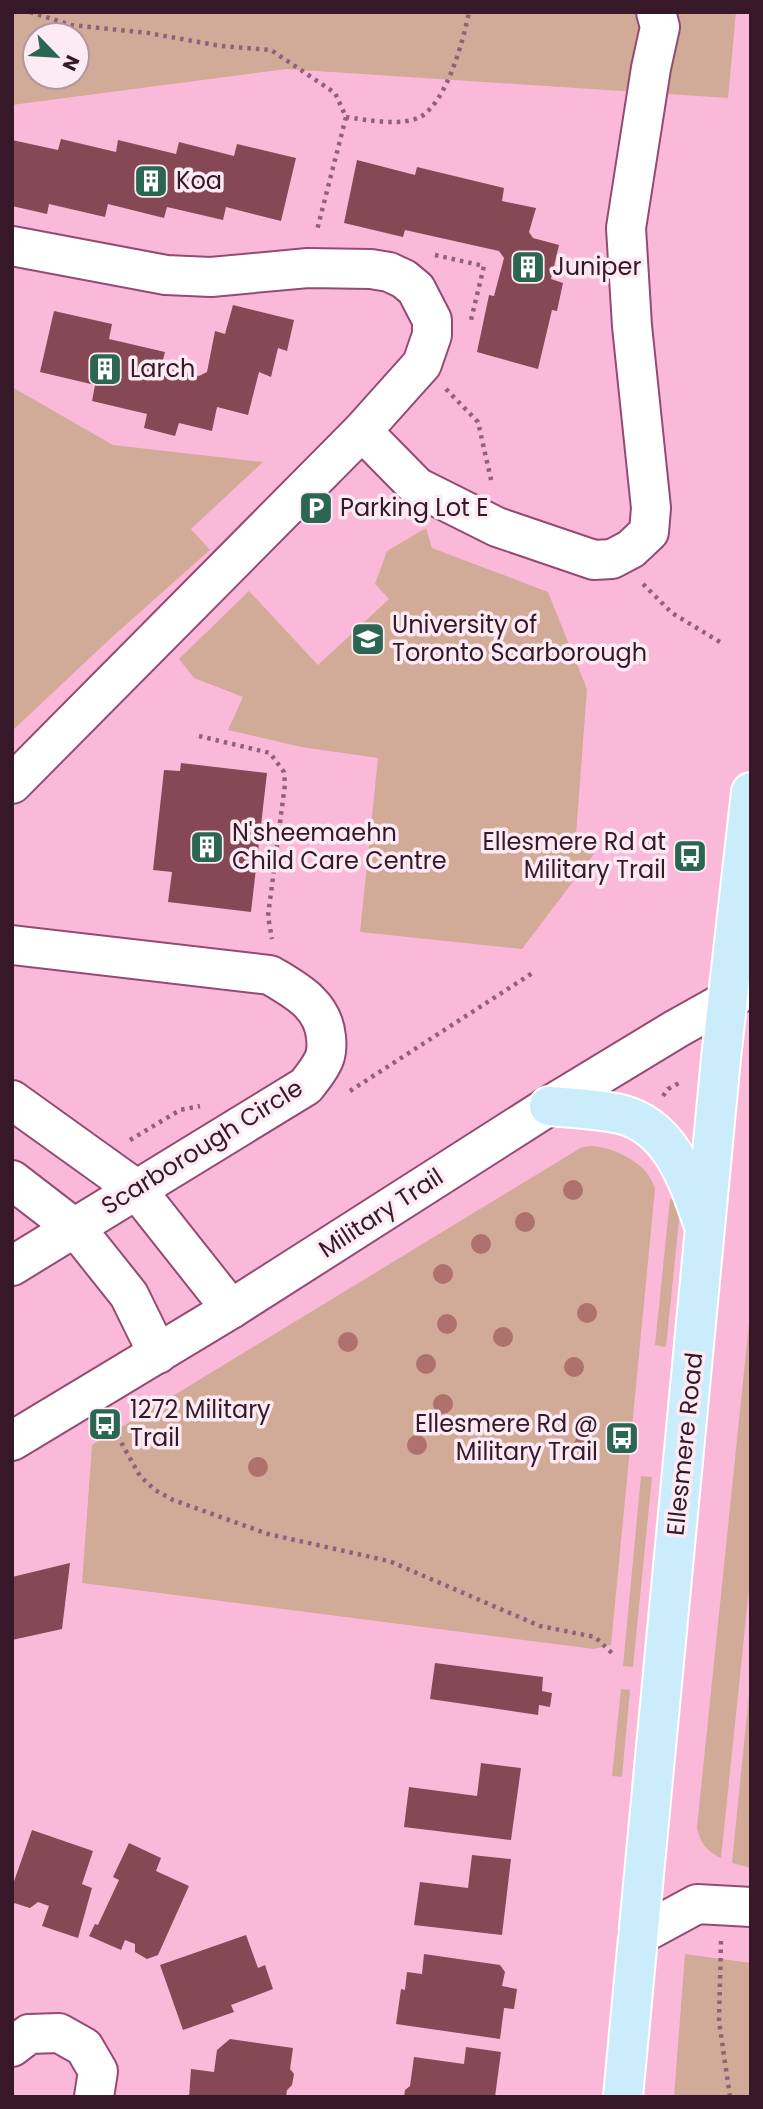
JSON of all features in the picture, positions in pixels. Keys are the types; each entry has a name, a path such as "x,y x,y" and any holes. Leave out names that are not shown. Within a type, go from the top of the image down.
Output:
{"main road":[{"name":"Ellesmere Road","path":"623,2097 706,1231 739,994 751,792"},
{"path":"549,1106 621,1114 639,1121 653,1131 665,1142 678,1161 706,1231"}],"street":[{"path":"362,431 417,487 497,527 594,560 612,559 631,549 649,532 652,508 632,326 626,228 660,27 656,12"},
{"path":"12,246 166,275 211,277 308,268 371,269 389,272 416,289 432,320 432,335 422,364 362,431 12,785"},
{"name":"Scarborough Circle","path":"12,945 270,975 310,1001 326,1032 327,1049 323,1062 306,1086 74,1227 12,1181"},
{"name":"Military Trail","path":"12,1441 231,1309 549,1106 739,994"},
{"path":"12,1100 136,1189 231,1309"},
{"path":"12,1266 74,1227 129,1295 158,1354"},
{"path":"638,1936 697,1904 736,1907"},
{"path":"12,2047 29,2034 59,2033 84,2047 98,2071 94,2097"}],"path":[{"path":"30,12 71,25 148,33 221,46 271,50 335,93 346,117 308,268"},
{"path":"346,117 391,123 421,116 440,96 461,47 469,12"},
{"path":"422,364 478,422 493,487"},
{"path":"612,559 647,587 672,612 720,642"},
{"path":"199,736 270,753 284,772 285,784 268,916 273,943"},
{"path":"113,1428 140,1476 155,1490 173,1500 268,1534 389,1560 540,1626 595,1637 614,1655"},
{"path":"730,2097 719,2021 736,1907"}],"shaded area":[{"path":"12,12 736,12 728,98 286,69 12,105"},
{"path":"12,387 113,445 263,462 191,529 210,550 12,731"},
{"path":"426,528 432,548 548,592 587,689 576,835 594,854 522,949 360,932 378,758 301,747 228,730 243,697 194,678 179,659 249,591 318,665 389,599 375,584 387,551"},
{"path":"592,1146 621,1154 639,1165 652,1180 655,1189 611,1645 594,1649 82,1583 92,1445 582,1147"},
{"path":"670,1199 681,1201 666,1347 655,1345"},
{"path":"751,1304 751,1570 721,1858 704,1846 697,1827"},
{"path":"641,1476 652,1477 633,1667 623,1666"},
{"path":"751,1674 751,1868 732,1863"},
{"path":"621,1689 630,1690 622,1777 612,1776"},
{"path":"685,1954 751,1963 751,2097 674,2097"}],"building":[{"name":"Koa","path":"61,139 116,152 118,140 176,154 179,142 234,156 237,144 296,158 281,221 226,207 223,220 167,207 164,218 108,204 105,217 49,204 47,214 12,206 12,140 58,150"},
{"name":"Juniper","path":"357,160 415,175 417,167 504,188 502,201 536,208 529,232 533,238 559,245 551,279 563,283 557,311 552,310 538,369 477,352 489,295 494,296 504,258 499,251 405,230 403,237 344,223"},
{"name":"Larch","path":"233,305 294,320 287,351 278,348 271,377 259,372 248,415 217,407 212,431 179,423 175,436 144,428 147,414 92,401 95,385 40,372 54,311 112,324 109,339 165,352 161,367 199,376 207,372 215,331 225,334"},
{"name":"N'sheemaehn Child Care Centre","path":"181,763 267,773 251,912 168,902 172,872 153,870 164,770 180,771"},
{"path":"70,1563 62,1629 12,1640 12,1577"},
{"path":"435,1663 543,1677 542,1691 552,1693 550,1707 539,1705 538,1715 430,1699"},
{"path":"481,1763 521,1768 511,1840 404,1827 409,1787 477,1796"},
{"path":"32,1830 93,1851 82,1884 92,1888 78,1938 42,1926 49,1906 38,1902 30,1908 14,1903 12,1899 12,1887"},
{"path":"129,1843 161,1858 156,1871 189,1886 158,1955 147,1959 135,1952 135,1944 125,1940 121,1950 89,1936 95,1924 98,1925 119,1880 113,1877"},
{"path":"472,1855 511,1859 502,1935 414,1925 420,1882 468,1888"},
{"path":"246,1935 258,1968 265,1965 273,1989 231,2005 234,2012 183,2030 160,1965"},
{"path":"424,1954 500,1965 505,1972 502,1986 517,1989 514,2009 504,2008 500,2039 396,2024 401,1989 405,1990 407,1972 422,1974"},
{"path":"230,2039 293,2048 290,2069 294,2074 286,2097 189,2097 191,2069 214,2072 217,2050"},
{"path":"466,2047 501,2052 495,2097 404,2097 405,2090 410,2086 414,2057 464,2064"}],"place":[{"name":"Koa","path":"151,181"},
{"name":"Juniper","path":"528,267"},
{"name":"Larch","path":"105,369"},
{"name":"Parking Lot E","path":"316,508"},
{"name":"University of Toronto Scarborough","path":"368,639"},
{"name":"N'sheemaehn Child Care Centre","path":"207,847"},
{"name":"Ellesmere Rd at Military Trail","path":"690,856"},
{"name":"1272 Military Trail","path":"105,1424"},
{"name":"Ellesmere Rd @ Military Trail","path":"622,1438"}]}
